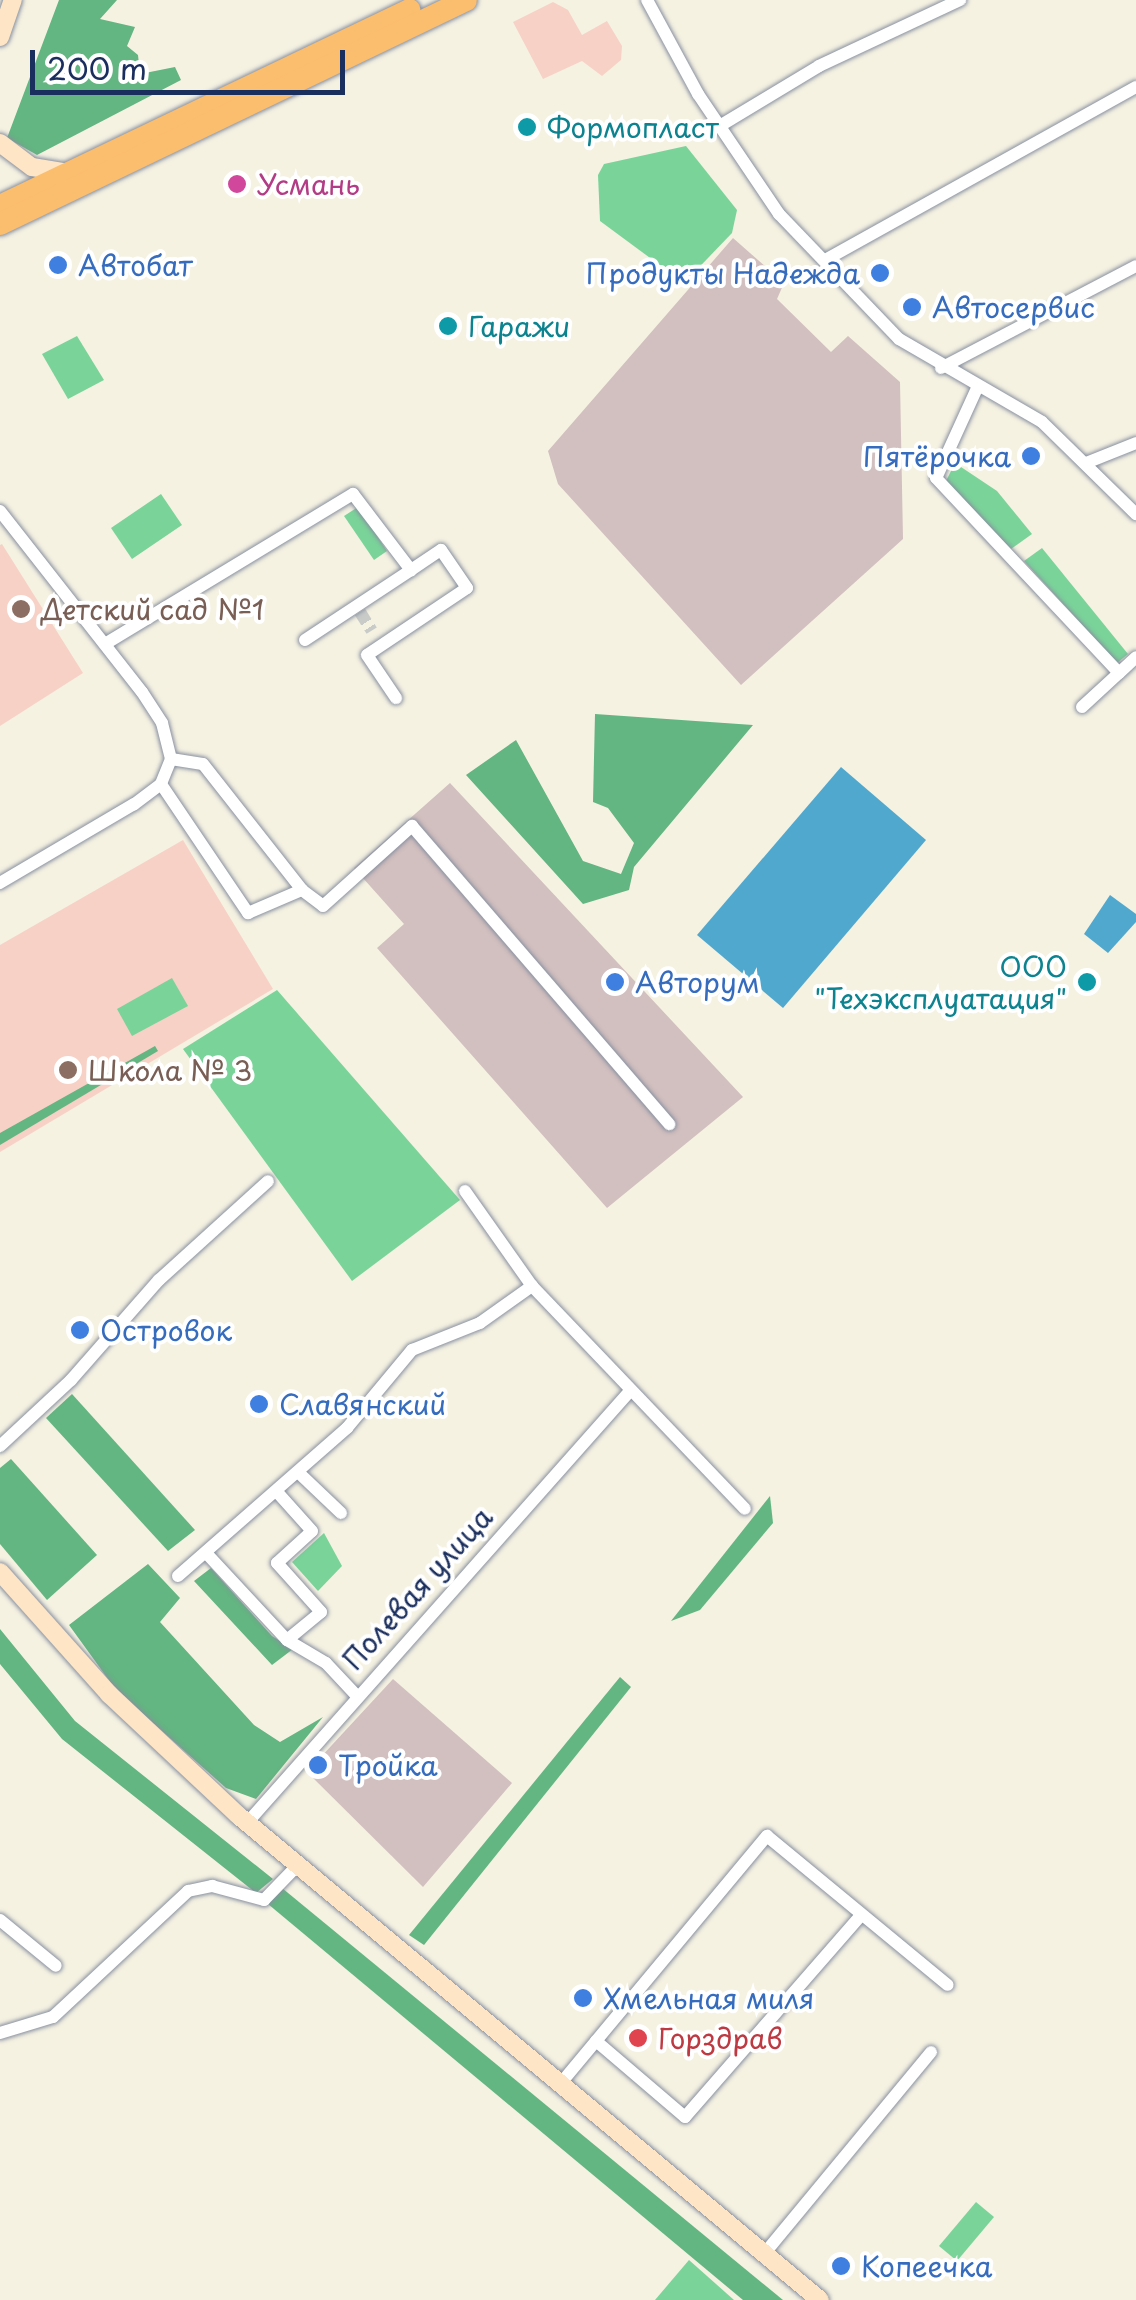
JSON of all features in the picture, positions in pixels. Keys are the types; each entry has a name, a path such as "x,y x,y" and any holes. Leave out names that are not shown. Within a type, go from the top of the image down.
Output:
{"highway":[{"path":"0,206 430,0"},
{"path":"0,224 466,0"}],"main road":[{"path":"0,37 14,0"},
{"path":"0,143 32,167 68,173"},
{"path":"0,1572 109,1694 247,1824 820,2300"}],"street":[{"path":"647,0 718,126 779,214 899,339 941,368 1042,422 1136,514"},
{"path":"718,126 819,66 960,0"},
{"path":"825,260 1136,87"},
{"path":"941,368 1136,266"},
{"path":"978,386 936,478 1119,673"},
{"path":"1086,462 1136,443"},
{"path":"105,644 353,494 411,570"},
{"path":"0,510 162,724 171,758 162,784 0,882"},
{"path":"305,640 358,609 440,550 466,588 367,655 396,698"},
{"path":"372,631 381,645"},
{"path":"1082,707 1136,657"},
{"path":"171,758 203,764 302,890 323,906 412,826 669,1124"},
{"path":"162,784 248,913 302,890"},
{"path":"0,1446 71,1380 159,1280 268,1181"},
{"path":"465,1191 532,1286 745,1509"},
{"path":"178,1576 208,1555 299,1473 412,1350 480,1323 532,1286"},
{"name":"Полевая улица","path":"247,1824 630,1391"},
{"path":"299,1473 341,1513"},
{"path":"277,1492 312,1531 278,1564 321,1612 288,1640"},
{"path":"208,1555 288,1640 326,1663 357,1696"},
{"path":"560,2083 768,1836 948,1985"},
{"path":"0,2033 53,2016 188,1891 212,1886 264,1900 298,1866"},
{"path":"596,2040 685,2117 860,1916"},
{"path":"0,1920 56,1966"},
{"path":"764,2254 931,2052"}],"shaded area":[{"path":"553,2 568,10 582,35 607,21 622,46 621,60 602,76 582,61 543,79 513,22"},
{"path":"733,238 784,283 777,299 831,352 848,336 900,382 903,539 741,685 558,484 548,451"},
{"name":"Детский сад №1","path":"0,545 83,673 0,726"},
{"path":"450,783 743,1097 607,1208 377,948 404,924 354,868"},
{"name":"Школа № 3","path":"183,840 273,989 0,1152 0,945"},
{"path":"393,1679 512,1783 423,1887 307,1772"}],"green space":[{"path":"59,0 117,0 100,19 135,27 127,46 138,55 140,74 175,67 181,80 37,155 7,138"},
{"path":"686,146 737,210 732,233 684,283 600,221 598,175 604,164"},
{"path":"77,336 104,380 68,399 42,354"},
{"path":"955,463 997,491 1032,534 1011,549 946,481"},
{"path":"161,494 182,525 132,559 111,528"},
{"path":"358,507 387,551 374,560 344,516"},
{"path":"1042,548 1128,654 1117,663 1024,561"},
{"path":"595,714 753,725 634,867 629,890 583,904 466,775 516,740 583,861 621,874 634,843 608,808 593,802"},
{"path":"172,978 188,1006 132,1036 117,1009"},
{"path":"277,990 460,1200 352,1281 183,1049"},
{"path":"155,1046 158,1051 0,1145 0,1133"},
{"path":"72,1394 195,1530 168,1551 46,1418"},
{"path":"11,1459 97,1555 47,1600 0,1544 0,1468"},
{"path":"770,1496 773,1523 700,1610 671,1621"},
{"path":"324,1533 342,1566 318,1591 292,1562"},
{"path":"148,1564 180,1598 160,1622 254,1725 280,1742 323,1717 256,1799 226,1788 116,1690 69,1625"},
{"path":"211,1568 272,1636 293,1649 272,1665 194,1581"},
{"path":"0,1629 75,1721 273,1879 256,1893 62,1739 0,1664"},
{"path":"620,1677 631,1687 424,1945 409,1935"},
{"path":"282,1888 783,2300 743,2300 268,1904"},
{"path":"976,2202 994,2217 957,2261 939,2246"},
{"path":"689,2260 734,2300 655,2300"}],"water":[{"path":"841,767 926,840 783,1008 697,935"},
{"path":"1110,895 1136,914 1136,922 1108,953 1084,934"}],"tunnel":[{"path":"360,612 372,631"}],"place":[{"name":"Формопласт","path":"527,127"},
{"name":"Усмань","path":"237,184"},
{"name":"Автобат","path":"58,265"},
{"name":"Продукты Надежда","path":"880,273"},
{"name":"Автосервис","path":"912,307"},
{"name":"Гаражи","path":"448,326"},
{"name":"Пятёрочка","path":"1031,456"},
{"name":"Детский сад №1","path":"21,609"},
{"name":"Авторум","path":"615,982"},
{"name":"ООО \"Техэксплуатация\"","path":"1087,982"},
{"name":"Школа № 3","path":"68,1070"},
{"name":"Островок","path":"80,1330"},
{"name":"Славянский","path":"259,1404"},
{"name":"Тройка","path":"318,1765"},
{"name":"Хмельная миля","path":"583,1998"},
{"name":"Горздрав","path":"638,2038"},
{"name":"Копеечка","path":"841,2266"}]}
